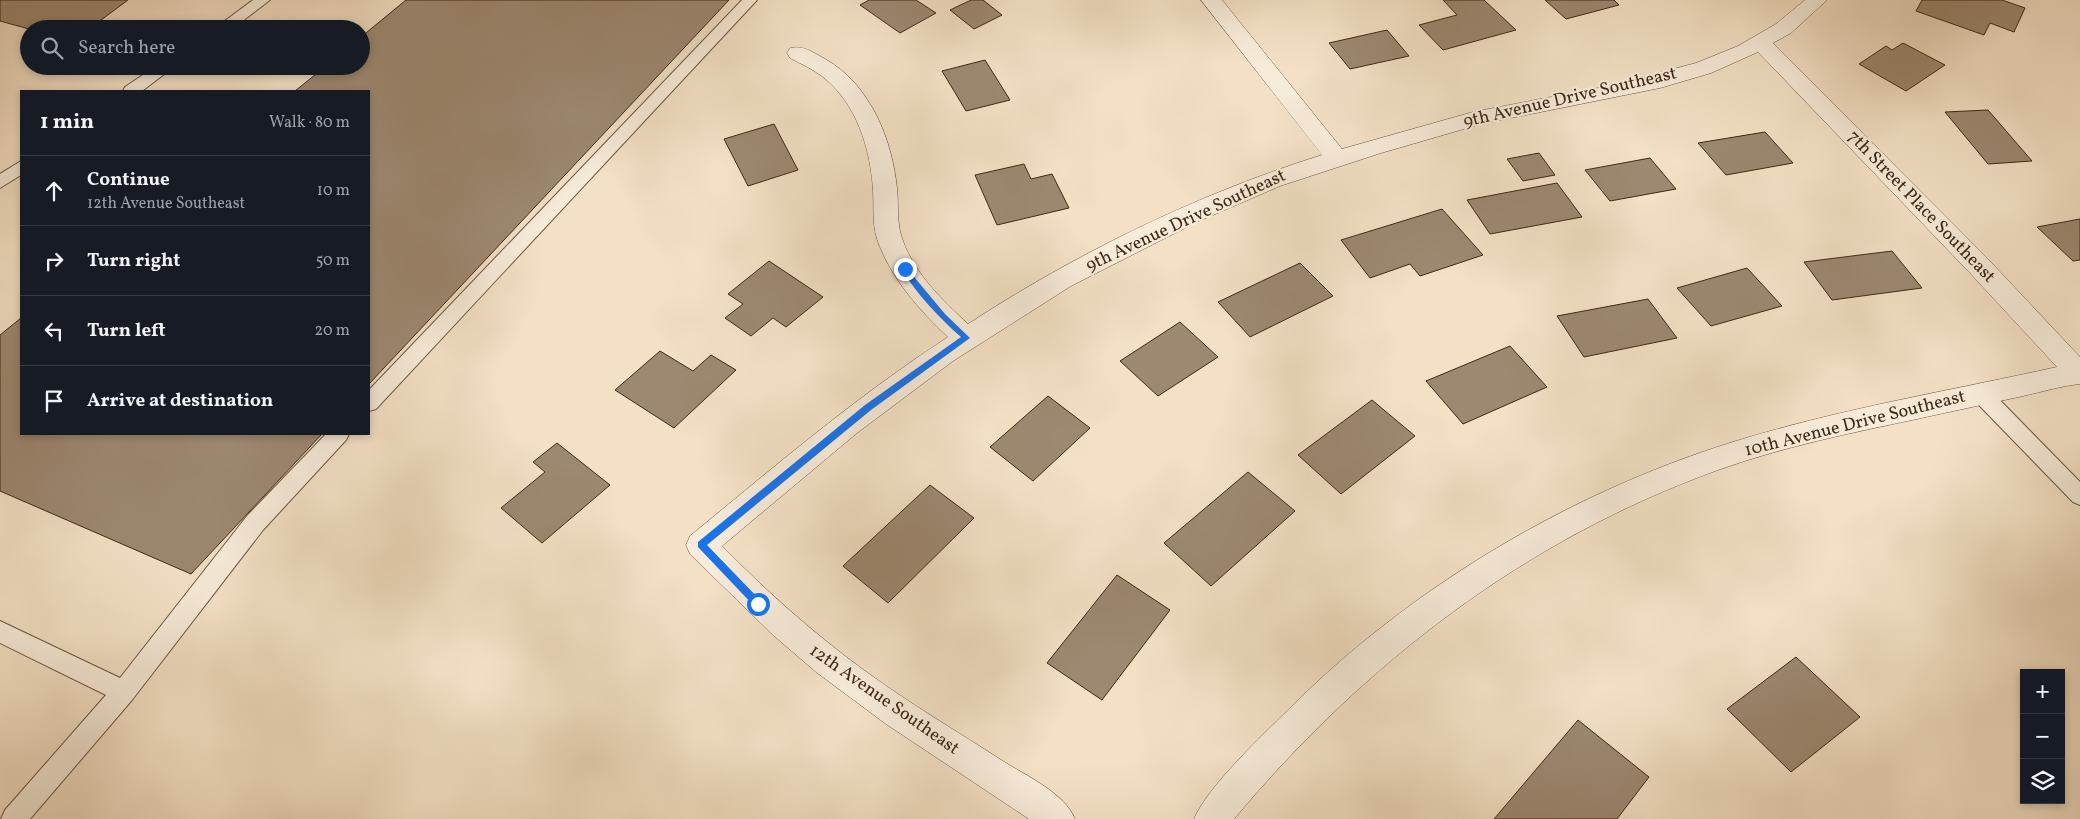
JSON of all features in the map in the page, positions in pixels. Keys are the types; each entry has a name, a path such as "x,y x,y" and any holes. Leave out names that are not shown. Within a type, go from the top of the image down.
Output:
{"street":[{"path":"1211,0 1336,157"},
{"name":"9th Avenue Drive Southeast","path":"701,545 868,408 966,338 1064,278 1148,235 1249,189 1336,157 1479,117 1583,99 1650,83 1728,59 1761,43 1788,25 1817,0"},
{"name":"7th Street Place Southeast","path":"1761,43 1978,265 2079,373"},
{"path":"798,53 833,74 859,102 871,123 881,161 885,190 885,220 893,245 905,269 922,293 942,316 966,338"},
{"name":"10th Avenue Drive Southeast","path":"1212,819 1240,783 1354,668 1395,634 1479,574 1564,525 1694,467 1766,444 2079,373"},
{"name":"12th Avenue Southeast","path":"701,545 758,604 826,662 876,698 1058,819"}],"lane":[{"path":"234,20 263,0"},
{"path":"370,402 750,0"},
{"path":"132,90 154,75"},
{"path":"0,182 20,168"},
{"path":"1981,394 2080,496"},
{"path":"14,819 124,692 255,523 338,435"},
{"path":"0,632 124,692"}],"building":[{"path":"0,0 128,0 101,20 20,20 20,27 0,21"},
{"path":"406,0 729,0 370,383 370,90 296,90 315,75 370,75 370,30"},
{"path":"869,0 916,0 936,13 900,33 860,5"},
{"path":"971,0 983,0 1002,15 974,29 950,10"},
{"path":"1443,0 1484,0 1516,30 1443,50 1419,25 1457,15"},
{"path":"1545,0 1614,0 1619,5 1566,19"},
{"path":"1922,0 2002,0 2025,8 2014,32 1990,23 1984,35 1916,11"},
{"path":"1387,30 1409,56 1350,69 1329,43"},
{"path":"1903,43 1945,65 1906,91 1859,64 1886,46 1892,50"},
{"path":"985,60 1010,100 966,111 942,71"},
{"path":"1988,110 2032,161 1988,164 1945,112"},
{"path":"774,124 798,170 748,186 724,139"},
{"path":"1765,132 1793,163 1726,175 1698,143"},
{"path":"1539,153 1555,175 1523,181 1507,159"},
{"path":"1650,158 1676,189 1610,201 1585,170"},
{"path":"1024,164 1031,179 1052,174 1069,208 997,225 975,175"},
{"path":"1557,183 1582,217 1490,234 1467,200"},
{"path":"1442,209 1483,255 1420,276 1410,264 1370,278 1341,240"},
{"path":"2080,219 2080,260 2073,261 2037,227"},
{"path":"1892,251 1922,288 1832,300 1804,262"},
{"path":"769,261 823,297 786,327 773,318 751,336 725,318 743,304 728,294"},
{"path":"1300,263 1333,296 1250,337 1218,302"},
{"path":"1747,268 1782,306 1711,326 1677,288"},
{"path":"1648,299 1677,338 1584,357 1557,316"},
{"path":"20,319 20,435 321,435 191,574 0,491 0,335"},
{"path":"1180,322 1218,357 1158,396 1120,361"},
{"path":"1510,346 1547,387 1463,424 1426,381"},
{"path":"660,351 693,371 711,355 736,370 674,428 615,390"},
{"path":"1048,396 1090,428 1033,481 990,447"},
{"path":"1372,400 1415,436 1341,494 1298,455"},
{"path":"557,443 610,485 542,543 501,508 545,472 533,462"},
{"path":"1248,472 1295,511 1211,586 1164,543"},
{"path":"930,485 974,518 888,603 843,566"},
{"path":"1117,575 1170,610 1102,700 1047,663"},
{"path":"1796,657 1860,717 1791,772 1727,709"},
{"path":"1578,720 1649,777 1617,819 1494,819"}],"route":[{"path":"758,604 701,545 868,408 966,338 942,316 905,269"}]}
